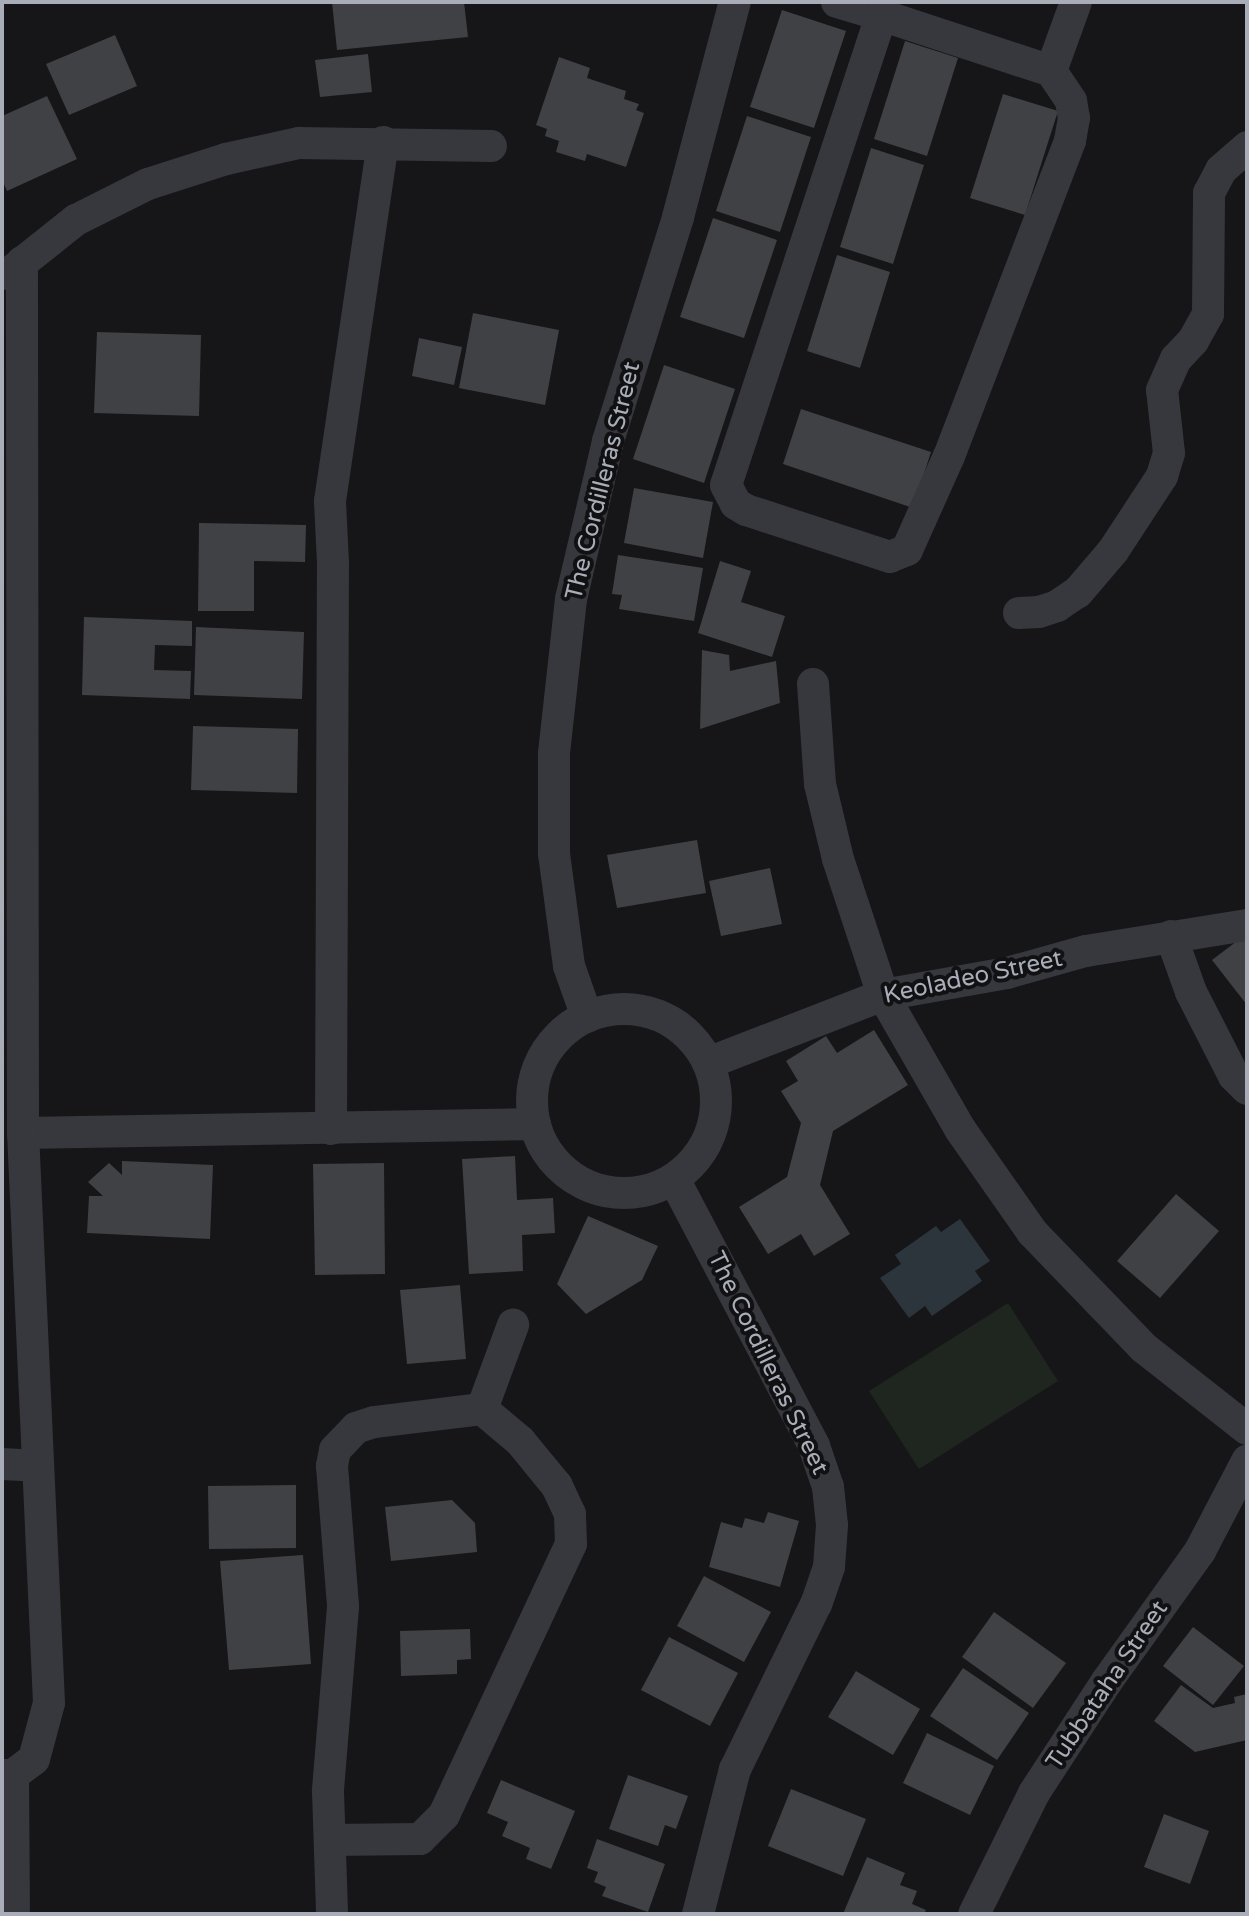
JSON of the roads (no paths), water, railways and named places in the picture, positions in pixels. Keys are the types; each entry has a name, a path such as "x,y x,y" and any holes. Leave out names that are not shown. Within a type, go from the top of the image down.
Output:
{"street":[{"name":"The Cordilleras Street","path":"587,1017 569,966 554,854 554,753 569,613 604,456 678,217 735,2"},
{"path":"1051,71 1076,2"},
{"path":"859,7 1051,71 1071,101 1074,118 1070,141 913,538 899,555 880,556 746,510 736,504 726,485 859,7"},
{"path":"331,1129 333,563 330,501 383,142"},
{"path":"14,1914 8,1775 34,1759 49,1703 23,1133 12,270 76,220 148,184 226,159 299,143 491,146"},
{"path":"1019,613 1039,612 1057,606 1078,592 1113,551 1162,476 1169,453 1162,390 1176,359 1193,341 1208,314 1209,193 1221,170 1247,147"},
{"path":"813,684 820,784 838,859 883,995 960,1129 1032,1232 1144,1348 1247,1429"},
{"name":"Keoladeo Street","path":"708,1063 883,995 1007,973 1086,951 1247,925"},
{"path":"1171,936 1191,992 1234,1076 1247,1089"},
{"path":"609,1010 633,1010 656,1015 678,1026 695,1042 708,1063 715,1083 713,1127 704,1147 674,1179 648,1191 619,1193 590,1187 565,1172 546,1150 535,1124 534,1081 541,1061 560,1035 587,1017 609,1010"},
{"path":"23,1133 535,1124"},
{"name":"The Cordilleras Street","path":"674,1179 814,1446 828,1487 832,1525 829,1567 816,1604 735,1769 698,1914"},
{"path":"482,1409 513,1325"},
{"path":"330,1840 420,1839 444,1815 571,1544 570,1514 557,1486 520,1441 482,1409 374,1422 356,1428 335,1450 332,1466 343,1607 328,1791 332,1914"},
{"name":"Tubbataha Street","path":"974,1914 1034,1793 1107,1681 1200,1551 1247,1461"},
{"path":"2,1464 38,1466"}]}
